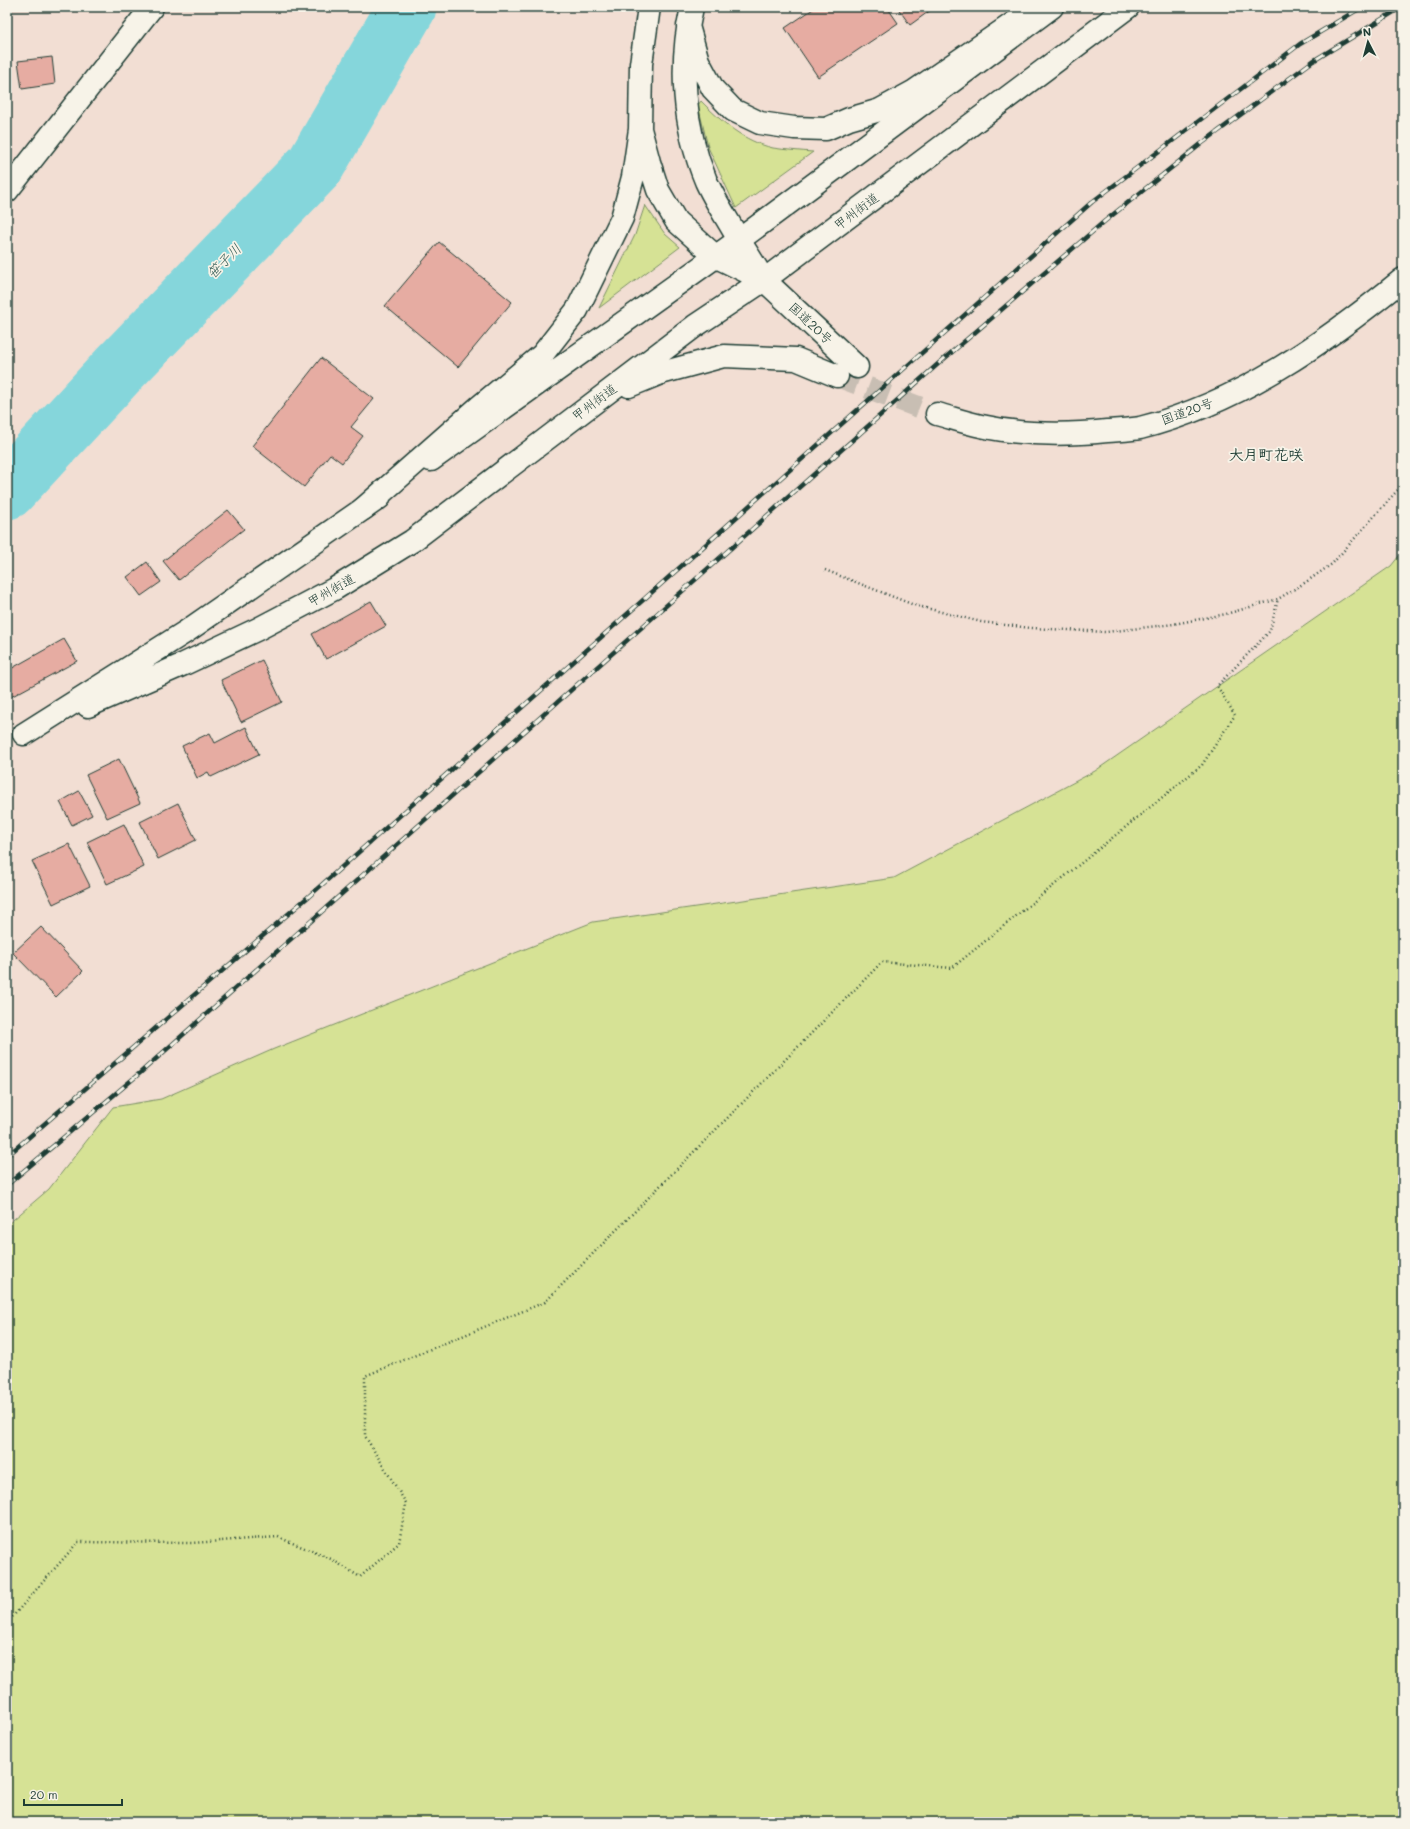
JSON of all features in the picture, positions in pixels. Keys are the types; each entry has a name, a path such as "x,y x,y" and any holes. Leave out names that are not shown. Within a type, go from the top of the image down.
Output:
{"main road":[{"path":"7,191 152,7"},
{"path":"363,509 479,407 542,355 577,310 622,218 633,178 640,129 641,64 649,7"},
{"path":"690,16 698,61 713,89 733,110 760,123 794,128 826,129 849,119 880,110 913,92 1037,7"},
{"name":"甲州街道","path":"15,739 187,631 363,509 739,240 1052,7"},
{"name":"甲州街道","path":"15,739 184,664 258,629 336,588 412,541 695,326 764,280 1128,7"},
{"name":"国道20号","path":"690,16 684,73 686,110 693,146 707,182 739,240 764,280 857,367"},
{"name":"国道20号","path":"640,129 658,190 676,221 715,256 764,280"},
{"name":"国道20号","path":"937,414 981,427 1035,432 1093,432 1139,428 1206,406 1273,373 1371,305 1403,279"},
{"path":"600,398 661,373 724,356 796,359 837,376"}],"path":[{"path":"825,570 914,605 981,622 1031,628 1106,632 1174,624 1226,614 1278,599 1332,564 1403,484"},
{"path":"7,1623 78,1542 192,1543 278,1537 331,1559 360,1577 399,1544 406,1503 365,1436 365,1376 545,1302 882,962 952,968 1202,765 1235,715 1218,686 1270,631 1278,599"}],"green space":[{"path":"701,101 725,123 752,141 773,148 813,152 736,208 708,147 698,105"},
{"path":"645,205 665,234 680,247 599,308 635,235"},
{"path":"1403,551 1403,1822 7,1822 7,1225 49,1189 113,1107 161,1099 274,1049 593,922 894,878 1095,771 1391,566"}],"building":[{"path":"816,7 887,7 898,23 818,77 785,28"},
{"path":"897,7 935,7 910,25"},
{"path":"52,57 55,84 22,89 18,61"},
{"path":"439,242 512,302 458,367 385,306"},
{"path":"321,358 374,399 351,427 363,436 342,463 330,454 304,487 252,446"},
{"path":"228,510 244,529 179,580 163,561"},
{"path":"147,562 161,582 141,596 127,577"},
{"path":"371,601 386,626 326,659 312,634"},
{"path":"64,639 77,661 7,699 7,671"},
{"path":"262,660 282,702 241,722 221,680"},
{"path":"246,727 259,754 211,777 208,772 197,778 182,746 210,733 215,743"},
{"path":"119,759 140,803 107,818 86,775"},
{"path":"79,791 92,815 72,825 60,802"},
{"path":"178,803 196,840 158,859 140,822"},
{"path":"124,824 144,867 107,884 87,842"},
{"path":"69,844 90,886 53,904 32,861"},
{"path":"41,927 83,971 56,997 13,953"}],"waterway":[{"name":"笹子川","path":"7,490 119,369 315,166 407,7"}],"tunnel":[{"path":"837,376 937,414"}],"railway":[{"path":"7,1156 308,897 1092,202 1300,44 1362,7"},
{"path":"7,1185 140,1073 938,364 1105,221 1201,144 1313,61 1402,7"}],"district":[{"name":"大月町花咲","path":"1266,455"}]}
